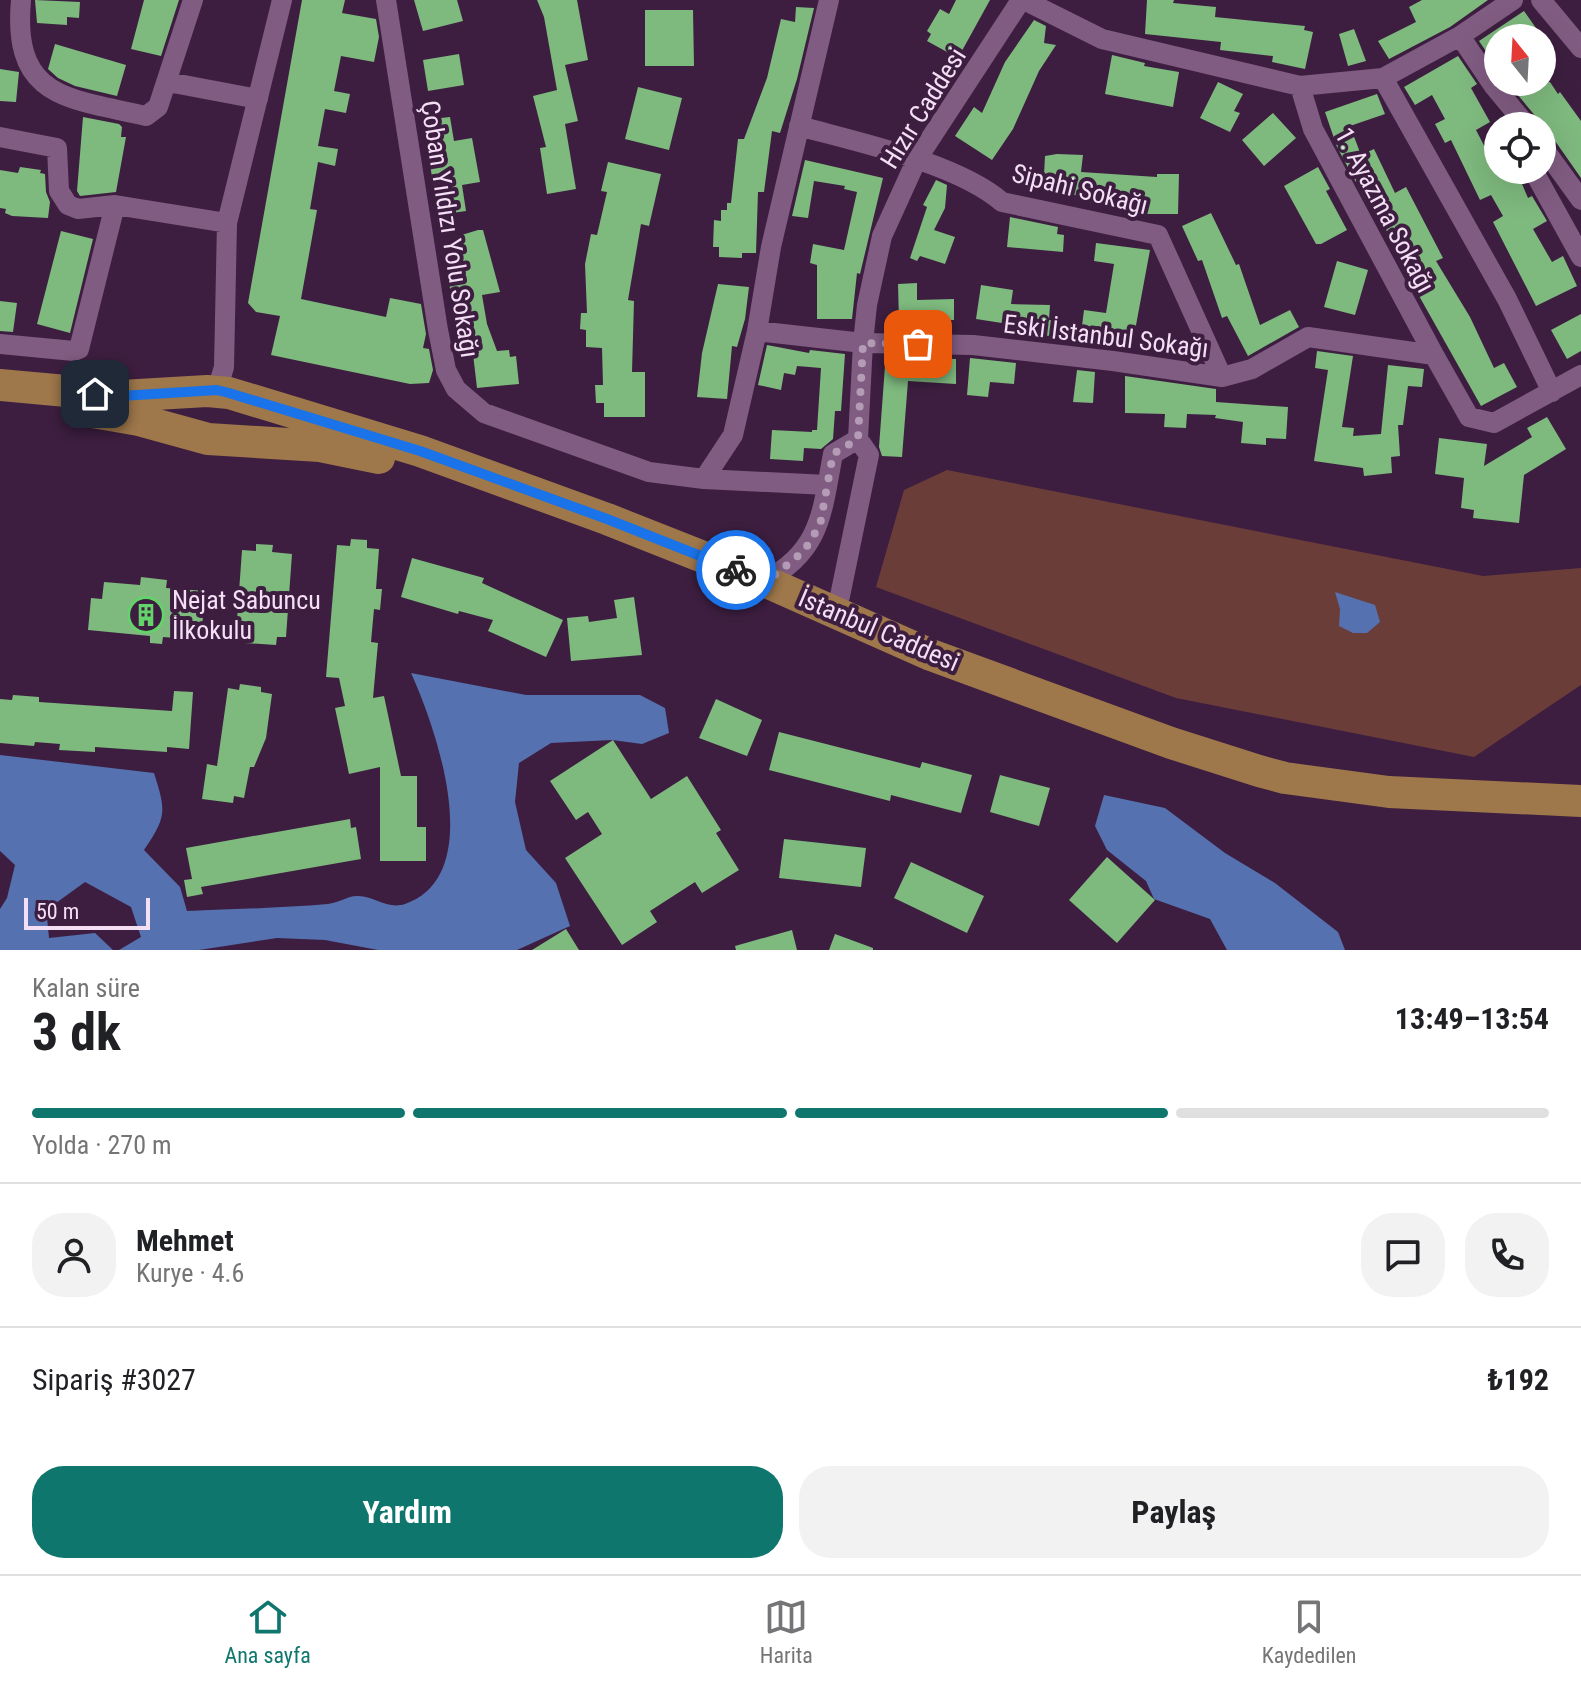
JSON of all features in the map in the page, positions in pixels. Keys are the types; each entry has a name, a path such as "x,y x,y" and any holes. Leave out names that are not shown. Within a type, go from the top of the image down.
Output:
{"main road":[{"name":"İstanbul Caddesi","path":"0,385 121,396 217,391 377,457 443,478 829,619"},
{"path":"203,438 194,424 194,405 217,391"},
{"name":"İstanbul Caddesi","path":"0,401 110,414 203,438 321,434 441,459 607,519 764,581 829,619 1050,723 1260,779 1392,804 1581,813"},
{"name":"İstanbul Caddesi","path":"1260,779 1285,778 1389,792 1581,801"}],"street":[{"path":"21,0 10,35 37,79 60,96 146,116 158,107 193,0"},
{"path":"217,391 224,367 227,223 282,0"},
{"name":"Çoban Yıldızı Yolu Sokağı","path":"386,0 438,330 446,370 456,389 484,413 649,472 704,479 827,485"},
{"path":"704,479 733,435 757,331 771,247 829,0"},
{"path":"1022,0 1102,39 1300,86 1383,78 1460,36 1513,0"},
{"name":"Hızır Caddesi","path":"829,619 840,596 869,455 858,439 863,343 867,305 882,236 917,159 1022,0"},
{"path":"1541,0 1581,48"},
{"path":"1460,36 1484,72"},
{"path":"1383,78 1507,299 1552,392"},
{"path":"168,82 258,99"},
{"name":"1. Ayazma Sokağı","path":"1300,86 1313,129 1434,355"},
{"path":"1502,96 1515,112"},
{"name":"Sipahi Sokağı","path":"799,126 917,159 990,192 1002,202 1158,235 1222,377"},
{"path":"0,137 57,148 59,191 68,205 78,209 115,205 227,223"},
{"path":"1556,165 1581,200"},
{"path":"1541,184 1581,257"},
{"path":"0,344 79,349 115,205"},
{"name":"Eski İstanbul Sokağı","path":"757,331 863,343 973,345 1222,377 1252,369 1308,337 1434,355"},
{"path":"1434,355 1469,417 1494,423 1581,375"},
{"path":"764,581 804,551 820,525 833,454 858,439"}],"shaded area":[{"path":"947,470 1483,576 1581,568 1581,685 1474,757 1176,698 876,587 904,490"}],"water":[{"path":"1335,592 1375,605 1380,622 1367,633 1353,633 1339,626 1340,609"},
{"path":"411,673 526,695 640,695 665,708 669,733 642,744 612,740 551,743 519,763 515,802 526,850 556,883 570,926 517,950 378,950 325,940 277,938 199,950 119,950 141,937 131,907 85,882 46,907 49,938 95,933 113,950 0,950 0,909 7,898 15,865 0,851 0,755 154,773 162,813 157,829 144,850 180,887 187,911 328,904 357,896 398,905 405,904 430,888 444,863 450,833 448,798 432,728"},
{"path":"1104,795 1165,808 1225,853 1275,883 1338,932 1345,950 1227,950 1210,919 1154,899 1146,881 1107,850 1095,826"}],"building":[{"path":"35,0 80,2 79,18 67,17 67,25 37,23"},
{"path":"144,0 179,0 161,56 131,49"},
{"path":"302,0 345,0 342,13 376,19 379,37 374,62 341,56 334,91 350,94 346,113 325,109 318,146 338,149 335,166 318,162 310,209 317,210 301,299 386,317 390,298 421,304 426,334 423,348 429,349 433,370 429,383 410,384 271,355 280,316 256,312 248,303"},
{"path":"414,0 457,0 463,21 423,31"},
{"path":"537,0 577,0 588,60 565,65 578,121 565,124 576,189 547,194 540,148 546,147 533,96 557,90 544,17"},
{"path":"956,0 990,0 958,58 927,41 931,34 927,31 940,9 949,14"},
{"path":"1147,0 1174,0 1173,3 1216,7 1215,17 1305,26 1304,30 1313,32 1305,69 1272,62 1273,56 1220,50 1221,42 1145,34"},
{"path":"1422,0 1488,0 1450,27 1389,59 1378,41 1416,22 1409,7"},
{"path":"796,7 814,8 780,133 772,131 764,192 758,192 756,253 742,253 742,258 719,257 719,247 713,247 714,220 721,221 721,210 727,210 727,203 731,203 738,139 744,139 767,78 781,19 795,22"},
{"path":"645,10 693,10 694,66 645,66"},
{"path":"1524,11 1533,24 1504,24"},
{"path":"1034,20 1046,26 1044,43 1056,45 1039,71 1013,129 992,160 955,136 974,107 982,113 1005,62"},
{"path":"1354,29 1366,61 1348,66 1339,34"},
{"path":"55,44 126,65 117,96 75,86 58,78 48,69"},
{"path":"459,54 464,85 428,91 423,60"},
{"path":"1112,55 1145,63 1144,66 1179,72 1173,107 1105,94"},
{"path":"1458,56 1477,84 1471,88 1484,112 1484,125 1476,130 1484,146 1484,184 1522,184 1528,198 1532,196 1547,221 1533,229 1552,262 1563,256 1577,286 1536,306 1493,222 1503,216 1491,195 1480,200 1451,140 1445,143 1435,124 1445,119 1432,95 1415,105 1404,87"},
{"path":"0,69 19,72 16,102 0,101"},
{"path":"1218,82 1243,94 1234,111 1240,113 1230,132 1200,118"},
{"path":"638,87 682,98 669,150 625,139"},
{"path":"1556,91 1558,94 1560,92 1581,121 1581,178 1556,142 1556,112 1532,112 1519,96 1556,96"},
{"path":"1377,94 1385,114 1350,126 1361,155 1374,149 1395,193 1406,187 1443,258 1436,261 1470,317 1494,368 1504,363 1517,387 1481,406 1414,287 1417,286 1392,233 1389,235 1369,200 1366,201 1337,147 1325,112"},
{"path":"1273,113 1296,138 1264,166 1242,140"},
{"path":"83,117 122,127 121,137 126,137 116,192 80,196 77,191"},
{"path":"450,117 454,141 472,138 480,182 462,185 466,211 438,215 423,120"},
{"path":"1083,155 1081,172 1157,177 1157,174 1179,174 1178,214 1146,214 1147,206 1089,203 1089,196 1043,193 1045,156"},
{"path":"805,160 883,178 860,274 857,273 852,319 817,319 817,265 810,263 813,244 844,250 857,192 844,189 845,186 814,181 808,218 792,216"},
{"path":"608,162 661,174 649,226 641,224 628,300 634,301 632,372 645,372 645,417 604,417 604,403 596,403 595,385 603,385 602,348 586,347 586,330 580,329 581,313 587,313 585,264 591,234 597,235 607,192 601,191"},
{"path":"20,167 41,170 40,173 45,174 50,202 48,218 12,216 5,213 6,209 0,208 0,170 18,173"},
{"path":"1318,167 1330,189 1326,191 1347,230 1321,244 1316,244 1284,186"},
{"path":"936,180 947,185 945,208 934,230 955,237 945,264 920,256 917,261 910,258 927,207 923,205"},
{"path":"1211,213 1236,265 1239,264 1260,325 1290,310 1299,327 1248,356 1227,316 1222,318 1202,260 1198,261 1182,226"},
{"path":"1010,217 1058,227 1057,234 1064,235 1063,252 1007,247"},
{"path":"483,230 500,292 482,295 487,324 497,351 509,350 510,357 516,356 519,384 477,388 473,354 479,353 471,321 457,324 448,278 461,275 453,247 457,246 455,237"},
{"path":"61,231 93,239 70,333 37,324"},
{"path":"1096,243 1150,250 1134,336 1081,334 1084,310 1106,313 1114,264 1094,261"},
{"path":"1337,261 1368,270 1355,315 1324,307"},
{"path":"917,283 917,300 954,299 954,320 899,321 898,284"},
{"path":"718,284 749,287 737,347 732,346 727,399 697,397 702,353"},
{"path":"981,285 1013,290 1011,304 1050,305 1049,320 1056,320 1055,336 1021,335 1021,326 976,319"},
{"path":"0,301 17,303 13,332 0,331"},
{"path":"1581,314 1581,351 1567,359 1551,330"},
{"path":"767,345 809,353 810,350 845,354 841,411 835,411 833,439 821,449 804,448 803,461 770,459 772,430 817,430 821,368 797,366 795,375 784,373 781,390 758,385"},
{"path":"1317,351 1353,356 1342,427 1354,428 1353,436 1381,434 1388,365 1424,369 1422,387 1408,386 1403,425 1398,425 1400,456 1391,457 1392,473 1364,476 1363,468 1314,461 1328,370 1315,368"},
{"path":"895,357 956,359 956,384 908,381 902,457 882,456 879,447 885,366 895,367"},
{"path":"970,358 1016,363 1014,384 990,382 988,397 967,395"},
{"path":"1077,370 1095,372 1093,403 1073,402"},
{"path":"1125,376 1216,389 1216,402 1288,407 1286,439 1266,438 1266,445 1241,443 1243,422 1215,418 1216,415 1187,414 1186,428 1164,427 1165,414 1125,413"},
{"path":"1547,417 1566,449 1524,475 1519,523 1473,518 1474,510 1461,508 1464,478 1435,474 1439,438 1487,444 1484,466 1532,437 1527,428"},
{"path":"351,539 367,540 367,548 379,549 376,589 382,589 380,610 374,609 371,642 378,643 373,698 384,696 401,776 417,776 417,827 426,827 426,861 380,861 380,767 349,774 335,708 345,706 339,678 326,677 337,545 350,546"},
{"path":"256,544 273,545 272,552 292,554 286,637 277,637 276,645 245,643 246,634 236,634 242,550 256,551"},
{"path":"412,558 484,578 482,583 563,620 546,657 488,631 493,620 459,611 458,614 401,597"},
{"name":"Nejat Sabuncu İlkokulu","path":"141,577 167,580 166,588 205,591 201,640 163,637 162,644 150,643 150,636 88,630 91,598 102,599 104,582 140,585"},
{"path":"634,597 642,655 571,661 567,618 588,616 589,622 617,618 614,600"},
{"path":"240,684 261,687 261,692 272,694 266,738 254,767 250,767 244,798 234,796 233,803 202,799 207,764 217,766 228,688 239,690"},
{"path":"174,691 193,692 189,749 167,747 167,752 95,747 95,752 59,750 60,744 35,742 34,746 0,743 0,699 12,700 13,695 39,697 39,702 172,711"},
{"path":"716,699 762,720 747,756 699,738"},
{"path":"779,732 920,768 922,762 972,775 961,813 891,795 890,801 769,770"},
{"path":"613,740 651,799 687,776 721,830 716,833 739,870 702,893 695,882 650,911 657,922 622,945 565,858 602,834 588,812 576,820 550,781"},
{"path":"1000,775 1050,788 1039,826 990,812"},
{"path":"350,819 351,828 356,827 361,859 201,887 203,894 187,897 184,880 192,879 186,848"},
{"path":"784,839 866,848 861,887 779,878"},
{"path":"1107,857 1155,900 1117,943 1069,900"},
{"path":"911,862 984,896 967,933 894,898"},
{"path":"566,929 579,950 532,950"},
{"path":"792,930 797,950 736,950 735,946"},
{"path":"835,934 873,948 873,950 829,950"}],"way so far":[{"path":"736,570 764,581 771,578 804,551 820,525 833,454 858,439 863,343 918,344"}],"place":[{"name":"Nejat Sabuncu İlkokulu","path":"146,615"}],"route":[{"path":"95,394 121,396 217,390 229,393 420,451 736,570"}]}
